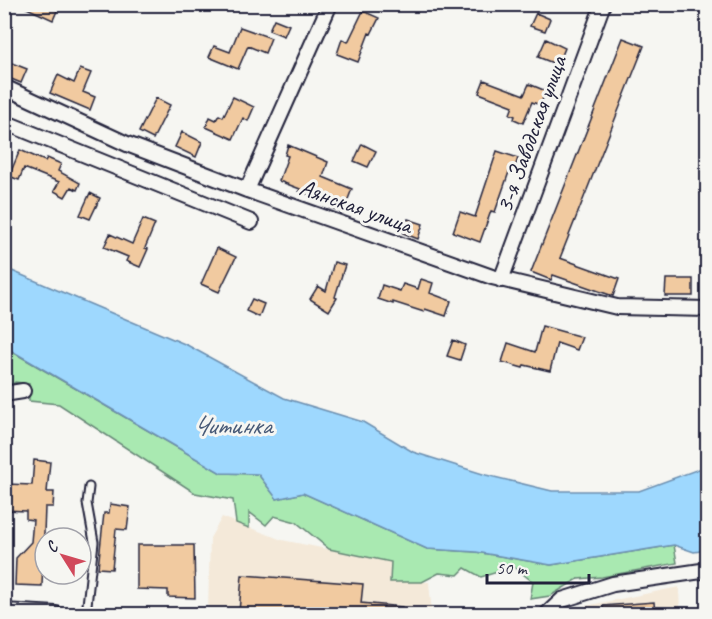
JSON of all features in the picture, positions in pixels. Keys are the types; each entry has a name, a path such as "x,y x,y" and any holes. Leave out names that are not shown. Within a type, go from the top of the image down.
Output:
{"street":[{"path":"247,190 330,4"},
{"name":"3-я Заводская улица","path":"501,279 603,4"},
{"name":"Аянская улица","path":"4,87 127,144 247,190 501,279 617,307 708,309"},
{"path":"4,122 251,222"},
{"path":"4,394 23,391"},
{"path":"548,615 562,600 613,584 708,570"},
{"path":"4,611 56,615"}],"lane":[{"path":"86,615 94,542 87,503 89,487"}],"shaded area":[{"path":"222,517 282,540 391,562 391,582 429,582 432,614 265,614 208,611 210,538"},
{"path":"679,587 680,614 561,614 561,611"}],"green space":[{"path":"4,347 221,473 258,474 277,499 303,493 427,549 476,552 551,565 674,545 677,563 602,577 578,579 550,596 530,599 533,582 514,567 481,577 465,568 458,575 439,573 422,582 390,582 391,562 329,549 296,522 274,516 266,525 249,512 249,528 236,523 233,500 195,493 59,404 29,401 29,384 15,382 5,391"}],"water":[{"name":"Читинка","path":"5,268 187,345 284,398 363,422 413,452 486,475 552,491 639,491 707,466 707,550 694,552 674,545 551,565 476,552 427,549 303,493 277,499 258,474 221,473 5,347"}],"building":[{"path":"18,4 60,4 53,20"},
{"path":"363,11 379,18 371,34 369,33 358,62 337,54 342,39 348,42"},
{"path":"536,13 550,19 545,31 530,26"},
{"path":"274,19 289,25 284,36 269,30"},
{"path":"240,27 271,38 265,53 248,46 238,69 209,57 214,46 230,52"},
{"path":"623,38 644,46 560,258 619,279 613,296 553,275 551,280 531,272"},
{"path":"546,39 565,48 558,65 538,57"},
{"path":"4,60 27,69 21,83 4,76"},
{"path":"80,69 91,73 83,92 95,97 90,110 50,93 58,75 74,83"},
{"path":"484,80 524,95 529,84 546,91 540,105 532,102 523,123 514,119 515,116 510,114 513,106 479,93"},
{"path":"233,97 254,107 248,121 243,118 233,139 206,127 210,117 216,120 219,115 223,117"},
{"path":"156,98 170,105 153,139 139,132"},
{"path":"182,132 202,142 196,157 175,147"},
{"path":"362,144 376,151 368,167 354,161"},
{"path":"288,145 328,162 323,177 352,189 343,212 331,208 333,203 279,181 288,156 285,155"},
{"path":"20,150 45,161 47,158 61,164 58,171 80,183 77,190 71,187 65,197 54,191 59,182 24,168 19,180 9,176"},
{"path":"497,151 518,158 513,174 509,172 495,212 491,211 480,242 453,232 460,212 475,217"},
{"path":"90,193 100,198 90,219 80,215"},
{"path":"143,219 155,224 140,267 126,261 128,257 104,247 110,234 132,244"},
{"path":"408,219 423,224 418,239 403,233"},
{"path":"217,248 236,257 219,292 201,284"},
{"path":"334,262 345,265 335,297 337,298 329,311 310,299 318,286 326,291"},
{"path":"421,279 433,283 430,293 451,301 446,316 378,299 382,285 400,291 403,284 418,289"},
{"path":"666,279 693,279 693,296 665,296"},
{"path":"252,299 264,304 259,317 246,311"},
{"path":"542,326 582,337 577,350 557,343 550,371 524,365 523,368 502,362 508,343 535,352"},
{"path":"453,340 465,345 460,360 447,356"},
{"path":"34,460 50,462 47,492 54,492 53,507 45,507 44,526 33,526 33,586 15,585 16,558 31,542 33,520 26,519 26,511 4,510 6,484 32,485"},
{"path":"110,504 130,507 127,530 116,529 112,569 98,568 104,513 109,513"},
{"path":"137,545 194,545 195,598 168,597 168,590 137,589"},
{"path":"242,575 363,584 361,603 402,607 402,615 239,613"},
{"path":"654,602 655,615 604,615 603,606"}]}
